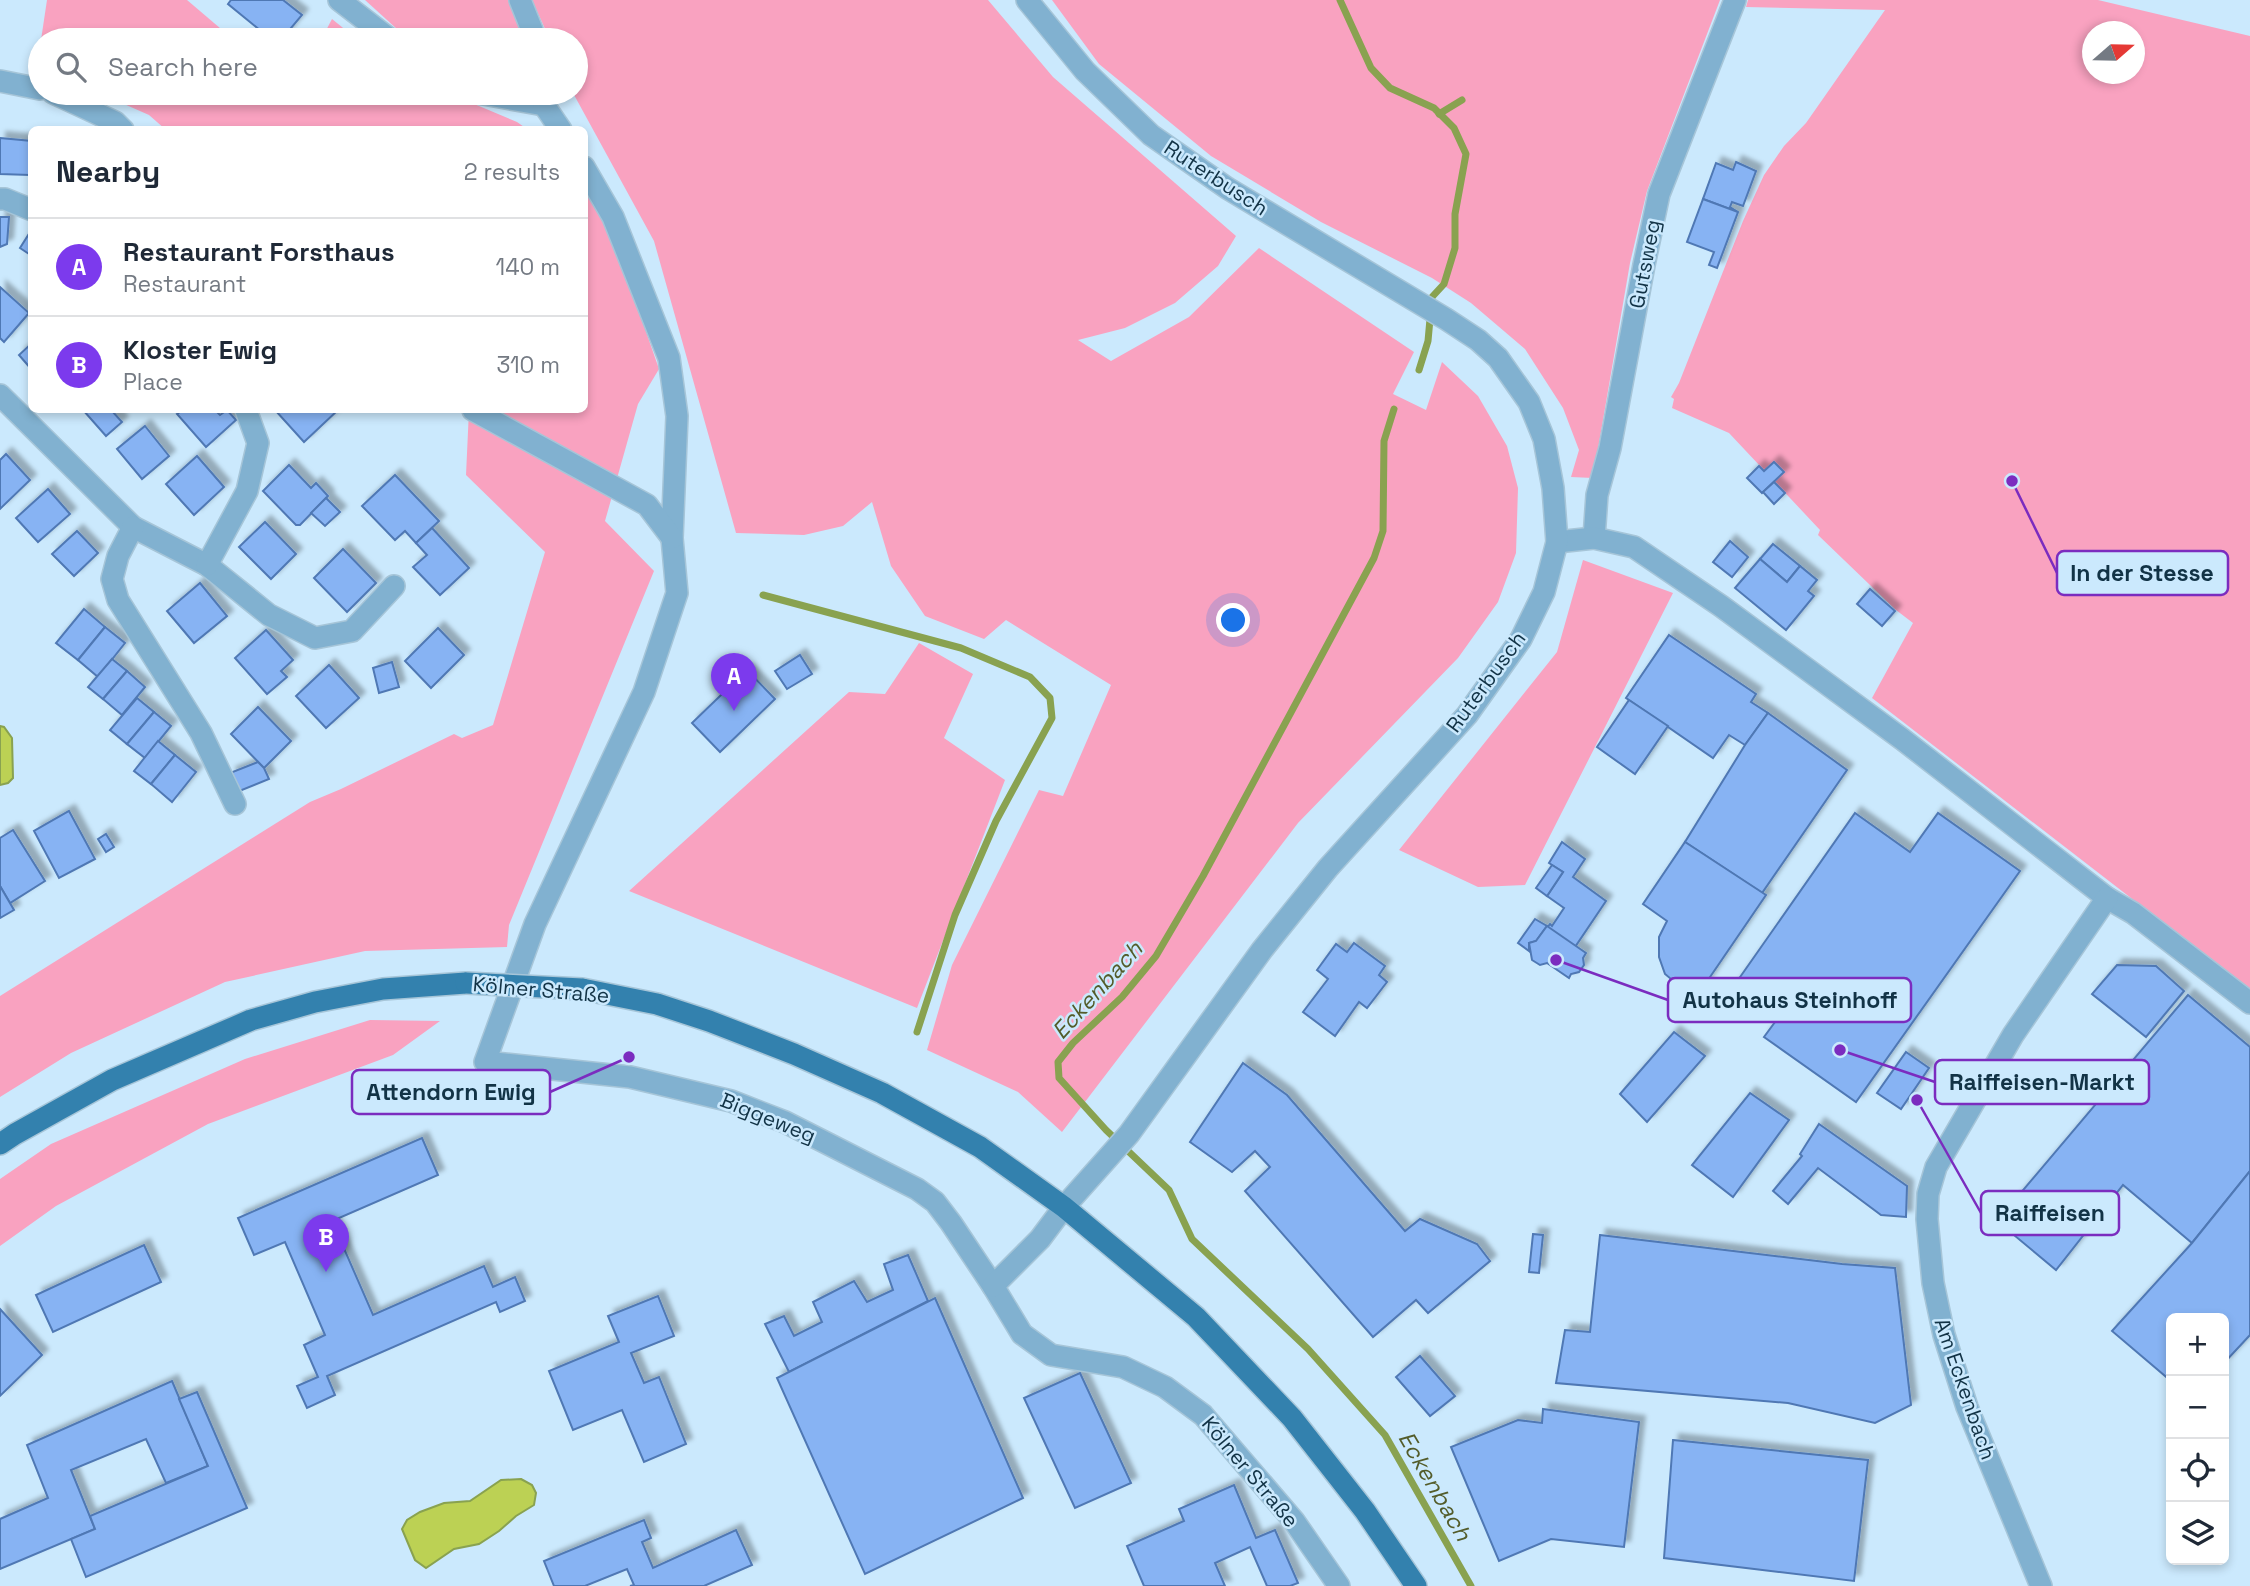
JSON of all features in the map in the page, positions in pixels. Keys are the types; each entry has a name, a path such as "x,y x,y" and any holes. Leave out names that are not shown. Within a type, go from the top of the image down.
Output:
{"main road":[{"name":"Kölner Straße","path":"0,1144 112,1080 251,1020 315,1002 383,989 466,983 582,989 657,1004 794,1054 882,1093 980,1147 1064,1207 1196,1317 1292,1418 1365,1511 1416,1586"}],"street":[{"path":"339,0 375,28"},
{"path":"520,0 532,28"},
{"name":"Ruterbusch","path":"1027,0 1085,71 1151,135 1227,188 1446,319 1478,340 1498,358 1529,402 1544,439 1553,488 1557,542 1544,592 1521,639 1494,679 1467,715 1328,868 1262,950 1129,1134 1064,1207"},
{"name":"Gutsweg","path":"1594,538 1597,495 1612,437 1659,194 1735,0"},
{"path":"0,81 28,87"},
{"path":"79,105 119,126"},
{"path":"546,105 559,126"},
{"path":"588,174 613,217 669,358 677,416 672,538"},
{"path":"0,199 28,208"},
{"path":"0,395 133,527 207,565 269,615 315,638 352,631 394,586"},
{"path":"207,565 247,491 258,443 247,413"},
{"path":"478,413 648,505 672,538"},
{"path":"133,527 118,556 112,579 118,600 201,733 235,804"},
{"name":"Biggeweg","path":"672,538 677,593 644,692 536,924 485,1062 630,1077 731,1101 785,1122 917,1189 935,1202 993,1286"},
{"path":"1557,542 1594,538 1634,547 1902,739 2107,898 2133,913 2250,1003"},
{"name":"Am Eckenbach","path":"2041,1586 1967,1407 1944,1335 1933,1283 1927,1219 1928,1194 1936,1167 2013,1035 2107,898"},
{"path":"993,1286 1040,1238 1064,1207"},
{"name":"Kölner Straße","path":"993,1286 1022,1334 1051,1355 1123,1367 1165,1387 1203,1415 1294,1521 1339,1586"}],"shaded area":[{"path":"47,0 187,0 220,28 43,28"},
{"path":"365,0 510,0 523,28 396,28"},
{"path":"532,0 988,0 1053,77 1236,236 1218,266 1175,303 1125,328 1078,340 1111,361 1189,317 1259,248 1414,352 1393,394 1426,410 1442,362 1478,396 1507,446 1518,488 1516,553 1498,602 1458,658 1298,823 1062,1132 1018,1092 927,1050 952,965 1039,790 1063,796 1111,685 1006,620 984,639 925,616 891,566 872,502 843,526 804,535 736,533 654,241 580,105 588,105 588,28 545,28"},
{"path":"1052,0 1720,0 1647,191 1630,263 1593,478 1571,477 1579,450 1563,408 1525,349 1471,303 1432,278 1321,222 1211,156 1099,64"},
{"path":"1748,0 2098,0 2250,36 2250,990 1872,698 1913,623 1818,535 1820,530 1729,433 1672,408 1674,399 1671,397 1764,175 1784,146 1806,123 1885,10 1746,7"},
{"path":"332,19 343,28 327,28"},
{"path":"126,105 477,105 523,126 162,126 149,115"},
{"path":"588,194 616,245 659,369 638,404 605,521 654,571 509,925 507,947 365,951 225,982 71,1053 0,1097 0,996 310,802 454,734 462,738 493,725 545,552 466,475 469,413 588,413"},
{"path":"1583,560 1673,593 1525,885 1478,887 1399,850 1557,652"},
{"path":"919,643 973,674 944,738 1005,780 917,1008 629,891 849,692 885,694"},
{"path":"0,726 4,727 12,738 13,778 0,785"},
{"path":"370,1020 440,1021 393,1055 208,1124 56,1206 0,1246 0,1179 51,1144 245,1059"},
{"path":"521,1479 532,1485 536,1493 534,1505 479,1544 454,1549 426,1568 415,1560 402,1529 407,1520 444,1503 470,1501 501,1480"}],"building":[{"path":"231,0 283,0 302,15 291,28 257,28 228,4"},
{"path":"0,138 28,141 28,175 0,174"},
{"path":"1736,162 1756,171 1743,206 1732,202 1730,207 1738,212 1703,199 1716,163 1733,170"},
{"path":"1703,199 1738,212 1717,268 1709,265 1714,252 1687,242"},
{"path":"0,217 9,217 7,244 0,247"},
{"path":"28,235 28,253 20,248"},
{"path":"0,287 28,314 4,342 0,338"},
{"path":"28,347 28,365 19,355"},
{"path":"86,413 114,413 122,422 106,436"},
{"path":"230,413 236,420 206,447 177,414"},
{"path":"278,413 335,413 304,442"},
{"path":"145,426 169,456 142,479 117,449"},
{"path":"6,454 30,480 0,509 0,460"},
{"path":"197,456 224,487 194,515 166,484"},
{"path":"1774,462 1784,472 1762,493 1747,478 1759,466 1764,471"},
{"path":"289,465 311,488 316,483 328,496 300,525 296,525 263,491"},
{"path":"395,475 439,521 416,543 405,531 395,540 362,506"},
{"path":"1774,482 1785,493 1774,504 1763,492"},
{"path":"48,489 70,514 38,542 16,518"},
{"path":"326,498 340,512 325,526 311,513"},
{"path":"265,522 296,554 271,579 239,547"},
{"path":"432,528 469,568 440,595 413,567 427,555 416,543"},
{"path":"77,531 98,553 74,576 52,554"},
{"path":"1730,541 1748,557 1732,577 1713,562"},
{"path":"1773,544 1800,566 1787,582 1760,559"},
{"path":"343,549 376,583 347,612 314,578"},
{"path":"1760,559 1787,582 1800,566 1817,580 1808,591 1814,596 1786,630 1735,588"},
{"path":"200,583 227,616 194,643 167,611"},
{"path":"1870,589 1895,611 1882,626 1857,604"},
{"path":"84,609 105,627 78,660 56,643"},
{"path":"105,627 125,643 98,677 78,660"},
{"path":"438,628 464,655 431,688 405,661"},
{"path":"266,630 293,660 281,671 287,677 267,694 235,658"},
{"path":"1669,635 1756,694 1751,702 1768,713 1745,745 1729,735 1713,758 1626,698"},
{"path":"800,655 812,674 787,689 775,671"},
{"path":"112,659 127,671 103,699 88,687"},
{"path":"392,662 399,687 379,693 373,668"},
{"path":"329,665 359,698 326,728 296,696"},
{"path":"747,670 775,699 720,752 692,723"},
{"path":"127,671 145,687 122,715 103,699"},
{"path":"137,698 154,712 127,744 110,730"},
{"path":"1629,700 1668,726 1635,774 1597,747"},
{"path":"258,707 291,741 264,768 231,734"},
{"path":"154,712 171,726 145,758 127,744"},
{"path":"1768,713 1847,770 1762,893 1685,842"},
{"path":"158,741 175,755 151,784 134,771"},
{"path":"175,755 196,772 172,802 151,784"},
{"path":"258,762 269,779 237,792 230,773"},
{"path":"69,811 95,859 59,878 34,831"},
{"path":"1855,813 1910,852 1938,813 2020,871 1856,1102 1764,1037 1775,1022 1731,990"},
{"path":"13,830 45,881 10,903 0,886 0,838"},
{"path":"106,834 114,847 106,852 98,839"},
{"path":"1562,842 1585,859 1573,877 1606,901 1575,947 1547,928 1550,924 1552,926 1564,908 1547,896 1563,872 1549,863"},
{"path":"1685,842 1766,895 1695,999 1665,974 1659,957 1659,937 1667,921 1643,904"},
{"path":"1552,865 1563,872 1547,896 1536,888"},
{"path":"0,886 14,910 0,918"},
{"path":"1535,919 1547,926 1536,941 1529,943 1529,951 1518,943"},
{"path":"1547,926 1586,953 1583,958 1584,965 1569,978 1547,963 1540,965 1532,960 1529,943 1536,941"},
{"path":"1354,943 1385,966 1379,975 1387,982 1367,1008 1359,1002 1335,1036 1303,1012 1328,979 1317,970 1336,944 1347,952"},
{"path":"2117,965 2156,966 2184,991 2146,1037 2092,994"},
{"path":"2188,995 2250,1047 2250,1171 2192,1243 2123,1185 2056,1270 1997,1221"},
{"path":"1674,1032 1705,1056 1647,1122 1620,1094"},
{"path":"1906,1052 1929,1068 1901,1109 1877,1093"},
{"path":"1243,1063 1287,1095 1405,1231 1420,1219 1477,1244 1490,1261 1428,1313 1416,1300 1373,1337 1245,1191 1270,1167 1255,1151 1232,1172 1190,1142"},
{"path":"1750,1093 1789,1120 1733,1197 1692,1165"},
{"path":"1819,1124 1907,1186 1906,1217 1881,1215 1818,1168 1788,1204 1773,1191 1802,1156 1800,1154"},
{"path":"422,1138 438,1175 332,1221 373,1315 484,1266 493,1287 515,1277 525,1301 500,1312 496,1302 327,1376 335,1395 307,1408 297,1386 318,1377 304,1345 325,1335 285,1242 254,1255 238,1218"},
{"path":"2250,1171 2250,1335 2229,1358 2229,1313 2166,1313 2166,1377 2112,1331 2192,1243"},
{"path":"1533,1234 1543,1235 1539,1273 1529,1272"},
{"path":"1600,1235 1895,1268 1911,1405 1875,1423 1788,1403 1556,1383 1565,1330 1590,1332"},
{"path":"144,1245 161,1282 53,1332 36,1295"},
{"path":"908,1255 928,1301 789,1372 765,1324 784,1316 794,1336 822,1322 813,1302 854,1281 867,1302 893,1290 884,1264"},
{"path":"658,1296 674,1336 631,1353 644,1383 659,1377 686,1444 644,1462 622,1410 573,1430 549,1371 619,1342 608,1316"},
{"path":"935,1298 1023,1498 865,1574 777,1378"},
{"path":"0,1309 42,1355 0,1396"},
{"path":"1420,1356 1455,1396 1430,1416 1396,1377"},
{"path":"1080,1373 1131,1483 1075,1508 1024,1398"},
{"path":"172,1381 208,1466 166,1483 146,1439 71,1470 95,1529 0,1569 0,1519 48,1498 27,1445"},
{"path":"197,1392 247,1508 86,1577 71,1539 95,1529 90,1516 208,1466 179,1399"},
{"path":"1543,1409 1639,1422 1624,1547 1551,1539 1499,1561 1451,1447 1518,1420 1542,1423"},
{"path":"1673,1440 1868,1460 1854,1581 1664,1558"},
{"path":"1234,1485 1256,1538 1275,1530 1298,1583 1290,1586 1267,1586 1250,1547 1215,1563 1225,1586 1144,1586 1127,1546 1184,1521 1179,1509"},
{"path":"644,1520 651,1538 642,1542 653,1568 736,1530 752,1565 704,1586 630,1586 634,1585 627,1569 585,1586 554,1586 544,1561"}],"waterway":[{"name":"Eckenbach","path":"1340,0 1371,68 1390,88 1434,108 1454,128 1466,154 1455,214 1455,248 1444,284 1432,297 1428,341 1419,370"},
{"path":"1439,114 1462,100"},
{"name":"Eckenbach","path":"1394,409 1384,441 1383,531 1374,558 1203,876 1156,956 1122,997 1073,1043 1058,1062 1059,1078 1106,1130 1169,1190 1192,1239 1308,1349 1385,1435 1471,1586"},
{"path":"763,595 961,648 1030,677 1050,698 1052,718 996,821 955,915 917,1032"}],"place":[{"name":"In der Stesse","path":"2012,481"},
{"name":"Restaurant Forsthaus","path":"734,711"},
{"name":"Autohaus Steinhoff","path":"1556,960"},
{"name":"Raiffeisen-Markt","path":"1840,1050"},
{"name":"Attendorn Ewig","path":"629,1057"},
{"name":"Raiffeisen","path":"1917,1100"},
{"name":"Kloster Ewig","path":"326,1272"}]}
